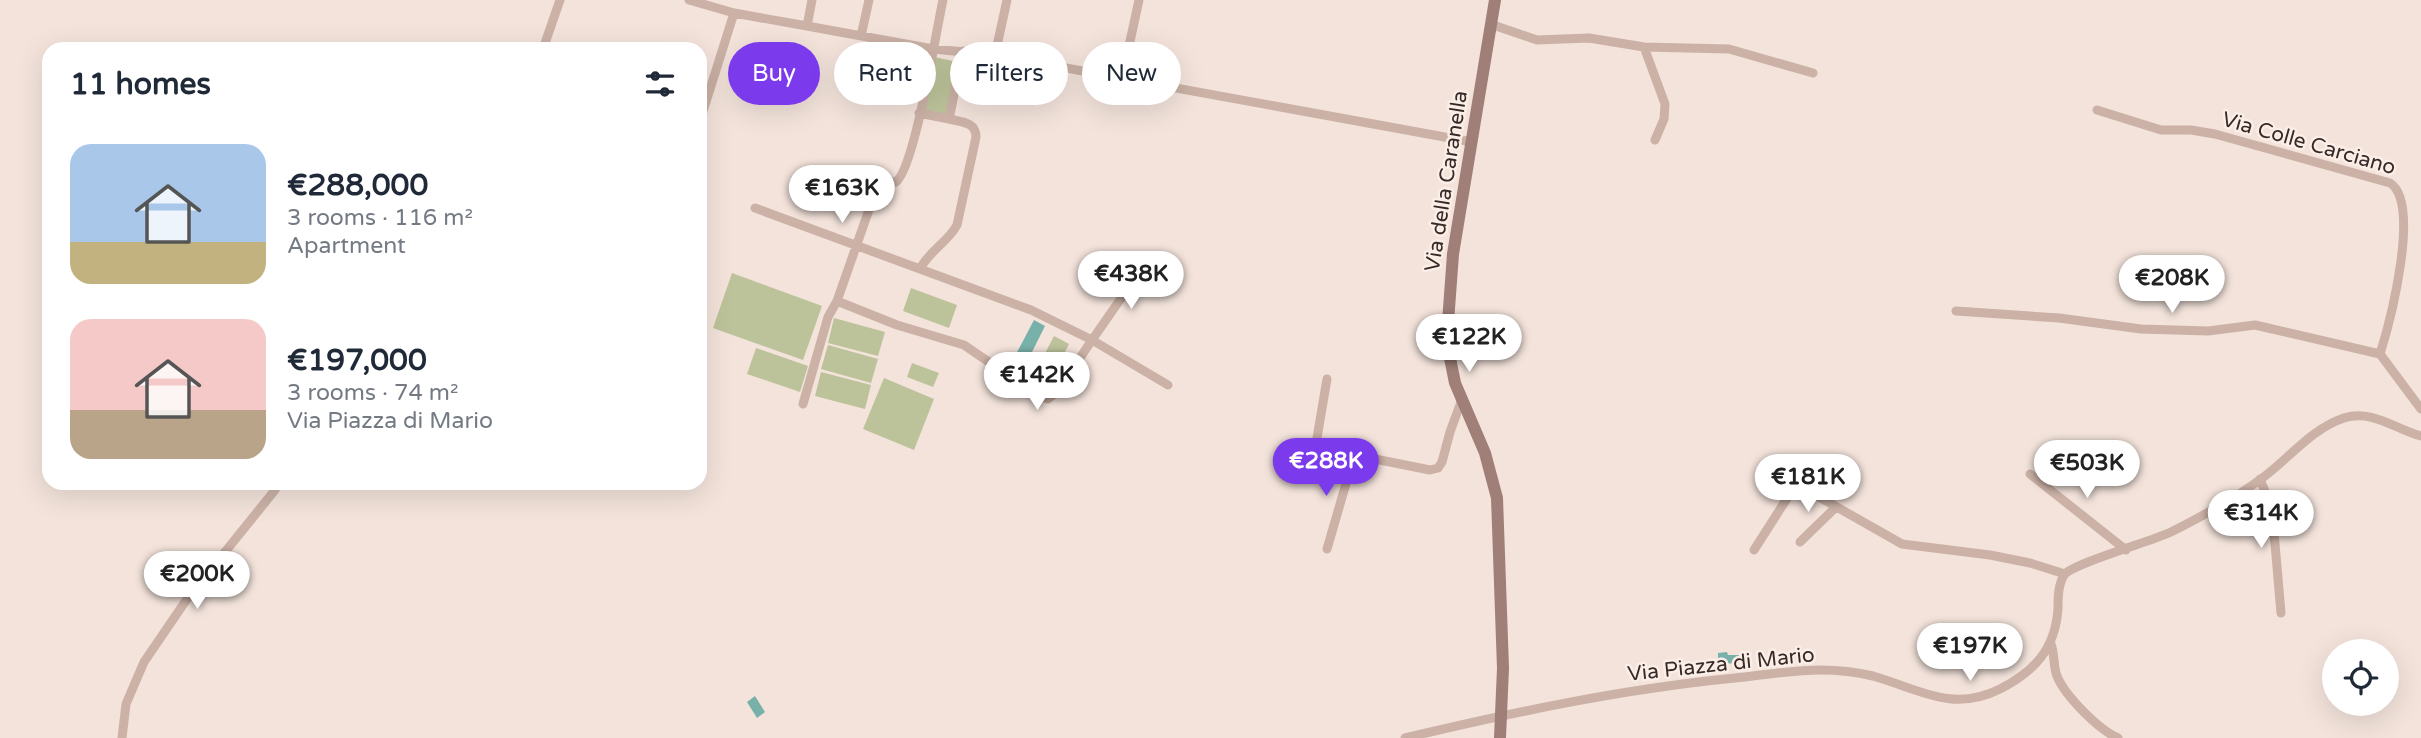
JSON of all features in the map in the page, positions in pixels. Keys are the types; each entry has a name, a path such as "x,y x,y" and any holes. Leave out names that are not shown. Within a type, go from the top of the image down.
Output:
{"main road":[{"name":"Via della Caranella","path":"1495,0 1453,254 1448,303 1451,365 1461,402 1485,453 1497,498 1503,668 1500,738"}],"street":[{"path":"545,42 560,0"},
{"path":"690,0 734,13 895,42"},
{"path":"807,26 812,0"},
{"path":"862,36 869,0"},
{"path":"934,42 943,0"},
{"path":"998,42 1007,0"},
{"path":"1130,42 1139,0"},
{"path":"707,99 734,13"},
{"path":"1490,24 1530,39 1594,38 1644,47 1734,50 1813,73"},
{"path":"1644,47 1665,104 1664,119 1655,140"},
{"path":"1181,89 1472,142"},
{"path":"803,404 828,317 837,301 877,187 884,182 896,182 903,175 921,105"},
{"path":"949,119 952,105"},
{"name":"Via Colle Carciano","path":"2097,110 2161,130 2197,130 2215,134 2367,176 2394,184 2401,189 2406,200 2410,224 2410,248 2381,354"},
{"path":"919,113 971,124 975,128 976,137 957,225 928,256 920,269"},
{"path":"755,208 1026,308 1092,340 1168,385"},
{"path":"837,301 897,325 964,345 1044,399 1055,395 1144,264"},
{"path":"1956,311 2059,318 2141,329 2208,331 2255,325 2381,354 2421,410"},
{"path":"1327,379 1318,446 1354,456 1434,470 1442,462 1461,402"},
{"path":"2118,738 2096,726 2061,684 2056,671 2051,644 2056,626 2060,586 2065,574 2082,564 2126,550 2192,521 2260,480 2316,434 2347,417 2373,418 2421,436"},
{"path":"1327,549 1354,456"},
{"path":"2030,474 2126,550"},
{"path":"2260,480 2272,509 2281,613"},
{"path":"1754,550 1796,486 1906,546 1990,555 2065,574"},
{"path":"122,738 126,704 132,684 144,662 187,598 275,490"},
{"path":"1800,542 1836,507"},
{"name":"Via Piazza di Mario","path":"1405,738 1653,686 1813,670 1866,675 1940,699 1968,699 1990,693 2010,683 2042,658 2051,644"}],"green space":[{"path":"936,57 950,60 950,101 947,116 922,111 923,105 936,105"},
{"path":"732,273 822,306 803,360 713,328"},
{"path":"911,288 957,305 949,328 903,311"},
{"path":"834,318 885,332 878,356 828,343"},
{"path":"1054,336 1069,344 1054,373 1039,365"},
{"path":"828,345 878,359 871,383 821,369"},
{"path":"756,348 808,366 800,392 747,374"},
{"path":"912,363 939,373 933,387 907,377"},
{"path":"821,372 871,385 865,409 815,396"},
{"path":"884,378 934,399 914,450 863,429"}],"water":[{"path":"1034,320 1045,326 1026,364 1014,358"},
{"path":"1727,652 1728,655 1739,655 1739,663 1718,664 1718,653"},
{"path":"755,696 765,712 757,718 747,702"}]}
